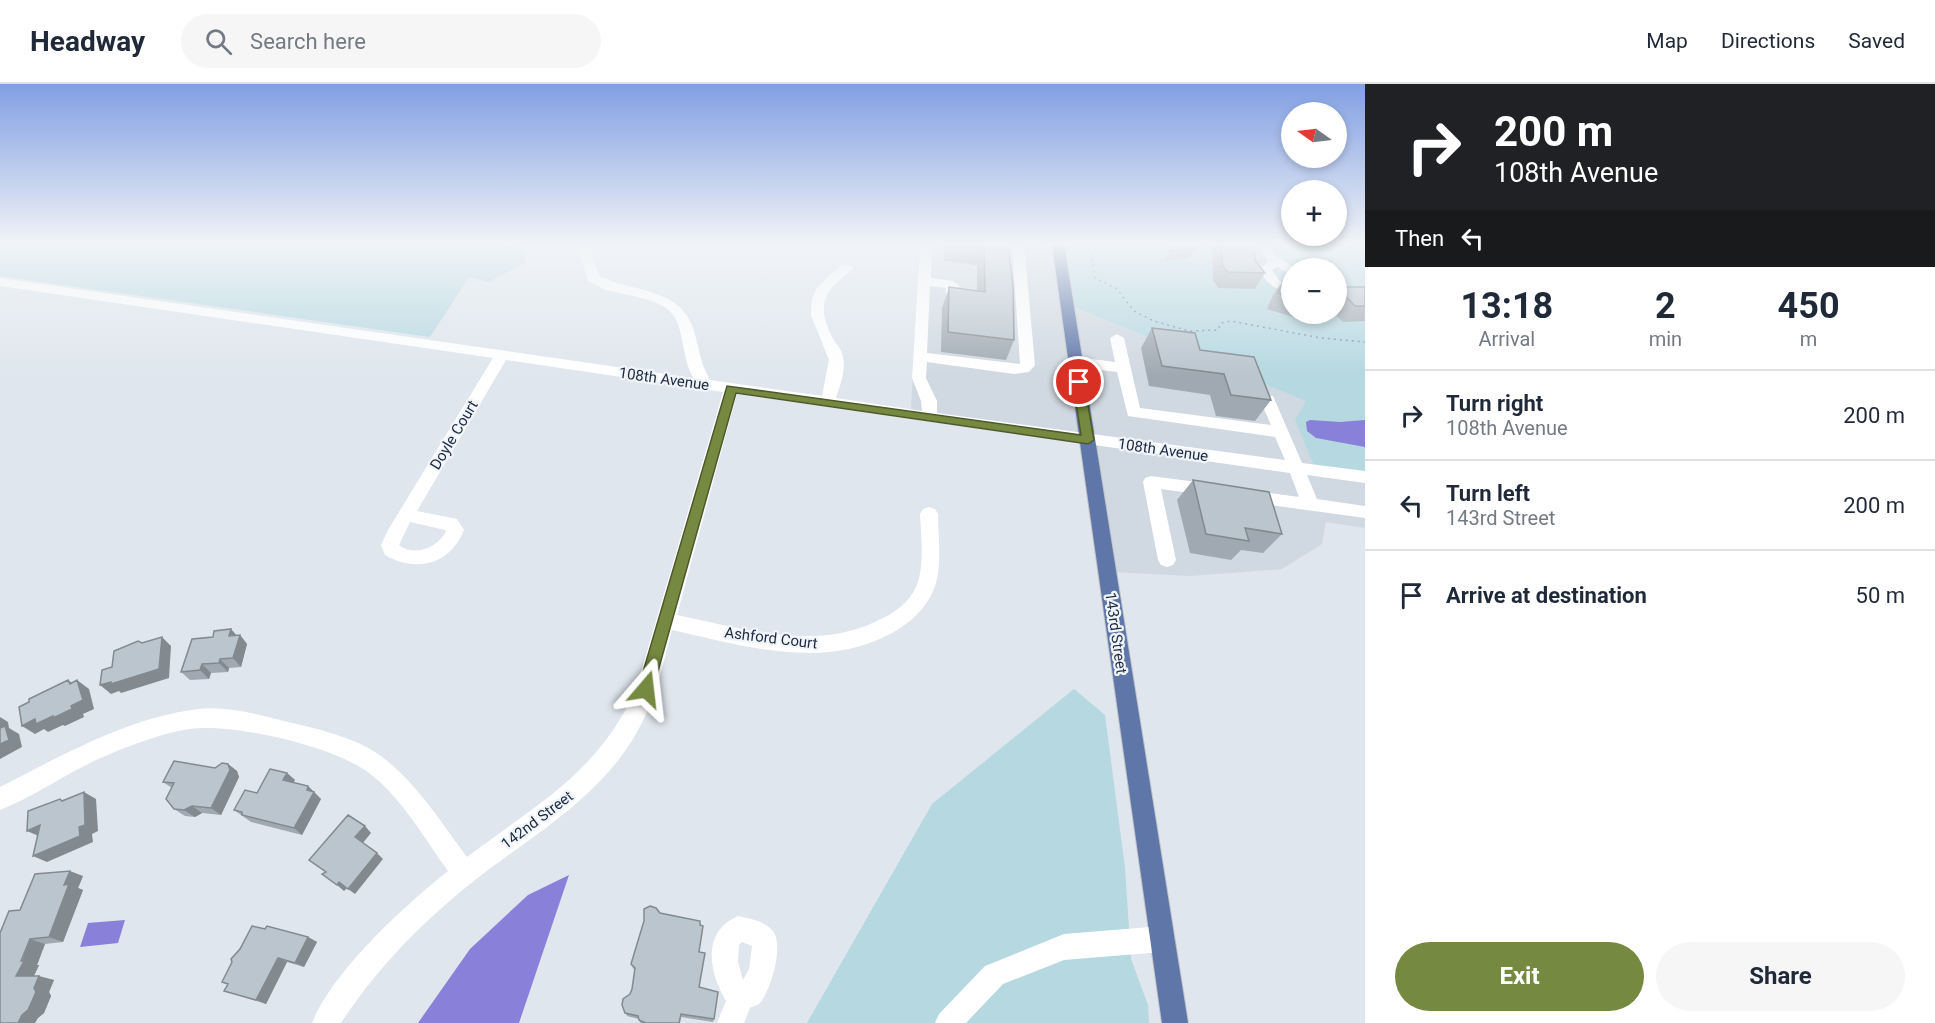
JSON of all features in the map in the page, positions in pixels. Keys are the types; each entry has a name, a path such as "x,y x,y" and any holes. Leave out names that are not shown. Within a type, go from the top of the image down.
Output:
{"main road":[{"name":"143rd Street","path":"1064,288 1175,1023"}],"street":[{"name":"108th Avenue","path":"40,288 1088,440 1365,477"},
{"path":"615,288 656,297 678,311 685,324 689,347 698,373 705,385"},
{"path":"825,288 818,299 816,316 836,355 835,372 828,402"},
{"path":"923,288 919,378 929,401 930,417"},
{"path":"920,356 1024,369 1028,365 1022,288"},
{"path":"1117,338 1133,412 1281,432"},
{"name":"Doyle Court","path":"406,515 502,355"},
{"path":"1076,362 1124,368"},
{"name":"142nd Street","path":"326,1023 366,965 389,940 464,873 569,798 601,765 632,719 646,689 731,389"},
{"path":"1268,400 1311,505"},
{"path":"1167,560 1151,482 1365,512"},
{"name":"Ashford Court","path":"666,621 779,642 819,646 858,641 887,627 915,607 928,579 929,514"},
{"path":"0,799 102,746 148,730 200,718 249,722 328,742 369,760 400,787 464,873"},
{"path":"948,1023 994,975 1064,947 1116,940 1162,939"},
{"path":"729,1023 741,998"}],"path":[{"path":"1115,288 1121,291 1136,313 1198,333 1214,332 1218,330 1221,323 1231,321 1321,338 1365,342"}],"shaded area":[{"path":"83,288 462,288 430,337"},
{"path":"917,288 1060,288 1083,437 911,411"},
{"path":"1068,288 1281,288 1281,324 1347,324 1347,288 1365,288 1365,475 1315,468 1295,420 1306,401 1071,306"},
{"path":"1071,306 1306,401 1315,468 1091,438"},
{"path":"1310,420 1340,422 1365,420 1365,447 1316,438 1307,431 1306,422"},
{"path":"1092,444 1365,480 1365,528 1326,522 1322,544 1282,569 1190,576 1112,572"},
{"path":"1074,689 1105,715 1125,868 1131,959 1148,1005 1149,1023 807,1023 932,804"},
{"path":"569,875 519,1023 418,1023 470,949 528,895"},
{"path":"125,920 118,943 80,947 88,923"}],"building":[{"path":"949,288 985,292 985,288 1013,288 1014,340 948,332"},
{"path":"1347,288 1365,288 1365,306 1355,306 1347,298"},
{"path":"1152,328 1195,333 1200,350 1254,357 1271,400 1231,395 1224,374 1162,366"},
{"path":"1193,480 1269,492 1282,534 1245,528 1249,541 1206,534"},
{"path":"231,629 229,636 240,635 233,658 220,659 219,663 202,664 200,670 181,672 192,639 213,637 214,631"},
{"path":"162,637 159,669 111,684 111,682 100,685 102,670 112,667 114,651 138,641 142,643"},
{"path":"68,680 70,684 77,680 83,700 71,706 72,709 53,718 53,716 36,724 35,719 22,726 19,707 29,702 29,699"},
{"path":"5,726 9,740 0,744 0,728"},
{"path":"174,761 215,768 222,763 228,764 230,770 211,808 192,806 184,810 174,809 166,799 174,783 163,782"},
{"path":"270,769 287,773 283,780 308,786 307,790 314,792 294,828 242,815 242,812 234,810 245,790 257,793"},
{"path":"84,792 85,825 79,827 80,836 33,856 40,825 27,831 28,811"},
{"path":"348,815 365,826 355,837 377,853 348,889 339,882 337,885 322,874 326,872 309,860"},
{"path":"70,871 64,885 69,884 49,937 30,939 21,961 24,961 16,976 39,976 34,988 36,992 28,1010 18,1023 0,1023 0,933 9,911 20,910 35,874"},
{"path":"650,906 656,908 660,913 700,921 700,925 703,926 699,952 705,953 699,987 718,992 714,1019 681,1014 679,1023 646,1023 639,1020 638,1016 625,1013 622,1005 623,999 630,994 632,989 635,968 631,964 644,921 644,909"},
{"path":"252,926 265,929 267,926 308,937 295,963 278,958 256,1000 224,991 228,984 222,982 232,962 231,959 240,949"}],"route":[{"path":"646,689 731,389 1088,440 1079,382"}]}
